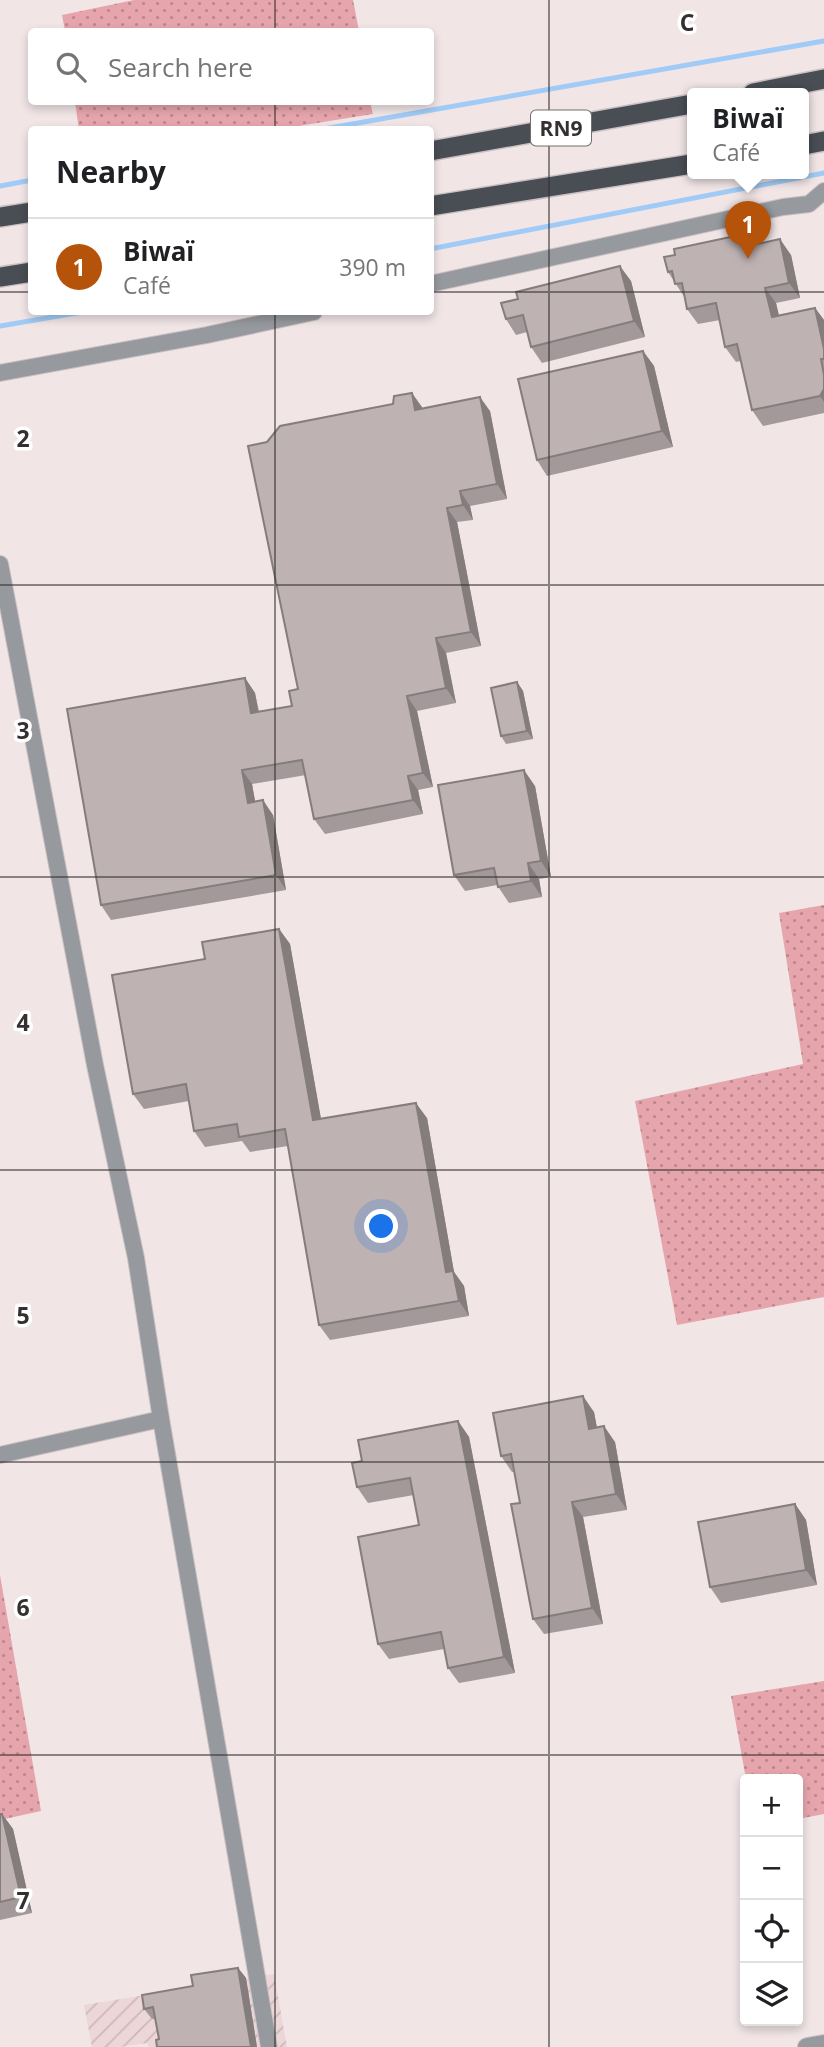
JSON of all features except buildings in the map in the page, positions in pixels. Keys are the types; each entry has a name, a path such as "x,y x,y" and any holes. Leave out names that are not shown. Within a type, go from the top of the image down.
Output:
{"highway":[{"path":"778,88 824,79"},
{"name":"RN9","path":"434,149 687,105"},
{"path":"434,205 687,165"},
{"path":"0,217 28,213"},
{"path":"0,277 28,273"}],"street":[{"path":"434,283 783,207 809,204 824,191"},
{"path":"0,373 208,335 300,315"},
{"path":"0,564 95,1065 136,1258 269,2047"},
{"path":"0,1455 162,1419"},
{"path":"807,2047 824,2044"}],"shaded area":[{"path":"134,0 353,0 358,28 64,28 62,15"},
{"path":"75,105 371,105 373,114 299,126 78,126"},
{"path":"824,905 824,1297 677,1325 635,1101 803,1064 779,913"},
{"path":"0,1575 41,1811 0,1820"},
{"path":"824,1681 824,1814 803,1818 803,1774 745,1774 731,1696"},
{"path":"274,1974 287,2047 149,2047 147,2043 121,2047 92,2047 84,2005"}],"waterway":[{"path":"341,126 824,41"},
{"path":"809,176 824,173"},
{"path":"434,248 793,179"},
{"path":"0,186 28,181"},
{"path":"0,326 64,315"}],"place":[{"name":"Biwaï","path":"748,259"}]}
